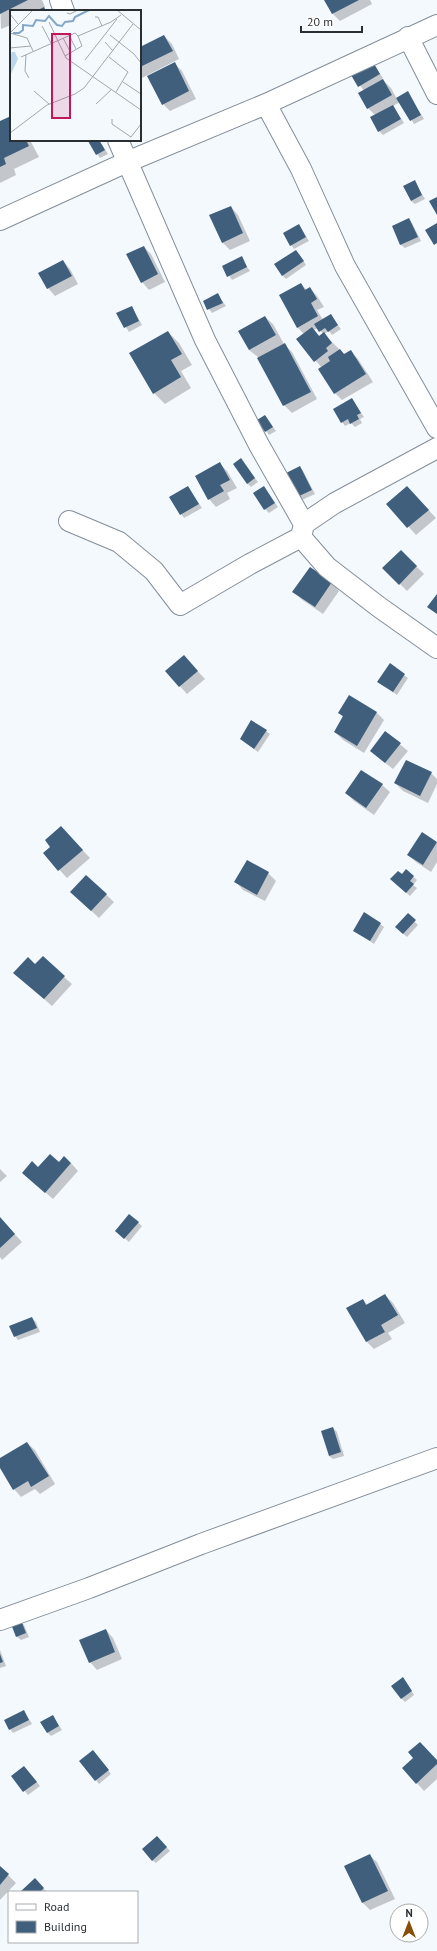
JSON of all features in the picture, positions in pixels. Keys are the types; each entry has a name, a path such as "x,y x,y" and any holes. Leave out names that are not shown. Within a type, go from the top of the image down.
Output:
{"street":[{"path":"60,0 64,10"},
{"path":"0,220 128,162 266,104 408,37 437,25"},
{"path":"408,37 437,94"},
{"path":"266,104 301,169 345,266 437,428"},
{"path":"118,141 205,340 302,531 327,567 379,608 437,648"},
{"path":"69,521 119,542 154,571 180,605 250,564 302,531 335,503 437,448"},
{"path":"0,1620 89,1588 208,1541 437,1458"}],"building":[{"path":"0,0 28,0 0,14"},
{"path":"324,0 359,0 332,14"},
{"path":"44,7 46,10 38,10"},
{"path":"164,35 173,51 141,67 141,46"},
{"path":"175,62 189,91 162,105 147,76"},
{"path":"373,62 380,74 358,87 351,75"},
{"path":"383,79 392,95 367,109 358,93"},
{"path":"408,91 421,115 410,121 396,98"},
{"path":"393,105 401,119 378,132 370,117"},
{"path":"10,116 10,141 26,141 29,146 4,158 6,164 0,167 0,121"},
{"path":"88,141 100,141 105,150 96,155"},
{"path":"415,180 422,195 411,201 403,186"},
{"path":"437,197 437,215 429,201"},
{"path":"231,206 243,233 222,243 209,215"},
{"path":"409,218 418,237 400,245 392,226"},
{"path":"437,223 437,243 434,245 425,230"},
{"path":"299,224 306,237 290,246 283,233"},
{"path":"144,246 158,274 141,283 126,254"},
{"path":"296,250 304,261 282,276 274,264"},
{"path":"242,256 247,267 227,277 222,266"},
{"path":"63,260 72,276 47,289 38,273"},
{"path":"301,283 305,290 310,287 317,299 311,303 318,316 297,328 279,295"},
{"path":"218,293 223,303 207,310 203,301"},
{"path":"132,306 139,321 124,328 116,313"},
{"path":"331,314 338,325 328,332 325,328 319,332 314,324"},
{"path":"265,316 276,335 249,350 238,331"},
{"path":"312,327 319,336 324,332 332,343 326,348 328,351 314,362 296,339"},
{"path":"168,331 182,354 171,360 181,377 153,394 129,353"},
{"path":"285,343 311,392 283,406 257,358"},
{"path":"340,349 344,354 351,350 366,374 334,394 318,369 330,361 328,357"},
{"path":"352,398 361,413 357,415 359,419 350,424 348,419 341,423 333,409"},
{"path":"265,415 273,427 265,432 257,420"},
{"path":"241,458 255,478 247,484 233,464"},
{"path":"220,462 230,480 220,485 224,491 208,500 195,476"},
{"path":"300,466 312,490 297,497 286,473"},
{"path":"188,486 199,504 180,515 169,497"},
{"path":"264,486 275,503 264,510 253,493"},
{"path":"407,486 429,510 407,528 386,504"},
{"path":"401,550 417,566 399,585 382,568"},
{"path":"310,567 332,582 315,607 292,592"},
{"path":"437,594 437,614 427,607"},
{"path":"184,655 198,671 179,687 165,671"},
{"path":"390,663 405,674 393,692 377,682"},
{"path":"349,695 377,712 357,746 334,732 343,716 338,713"},
{"path":"251,720 267,730 254,749 240,739"},
{"path":"385,731 401,743 385,763 370,751"},
{"path":"406,760 432,772 420,796 394,783"},
{"path":"361,770 383,784 366,808 345,793"},
{"path":"61,826 83,850 58,871 43,853 50,847 45,840"},
{"path":"422,832 437,842 423,865 407,855"},
{"path":"247,860 269,872 257,895 234,882"},
{"path":"406,869 414,876 410,881 414,884 406,893 390,879 398,871 402,874"},
{"path":"86,875 107,894 91,911 70,892"},
{"path":"364,912 381,923 370,941 353,931"},
{"path":"408,913 416,920 403,934 395,927"},
{"path":"43,956 65,976 44,999 13,973 28,957 35,964"},
{"path":"50,1154 59,1162 64,1156 71,1163 45,1193 22,1173 32,1161 38,1167"},
{"path":"129,1214 139,1222 124,1239 115,1231"},
{"path":"0,1217 15,1234 0,1248"},
{"path":"385,1294 398,1315 381,1325 385,1332 366,1342 346,1308 363,1299 366,1305"},
{"path":"32,1317 37,1328 14,1337 9,1326"},
{"path":"333,1427 341,1452 329,1456 321,1431"},
{"path":"27,1442 49,1476 31,1487 28,1481 13,1490 0,1468 0,1458"},
{"path":"21,1620 26,1633 16,1637 11,1624"},
{"path":"106,1629 115,1652 89,1663 79,1640"},
{"path":"0,1654 3,1662 0,1663"},
{"path":"403,1677 412,1691 401,1699 391,1686"},
{"path":"24,1710 29,1720 9,1730 4,1720"},
{"path":"53,1715 59,1726 47,1733 40,1722"},
{"path":"420,1742 437,1760 437,1764 416,1784 402,1768 413,1758 408,1752"},
{"path":"93,1750 109,1770 95,1781 79,1761"},
{"path":"24,1766 37,1782 23,1792 11,1776"},
{"path":"157,1836 167,1847 152,1861 142,1849"},
{"path":"370,1854 388,1891 362,1903 344,1866"},
{"path":"0,1866 9,1874 0,1885"},
{"path":"35,1878 44,1888 41,1891 21,1891"}]}
